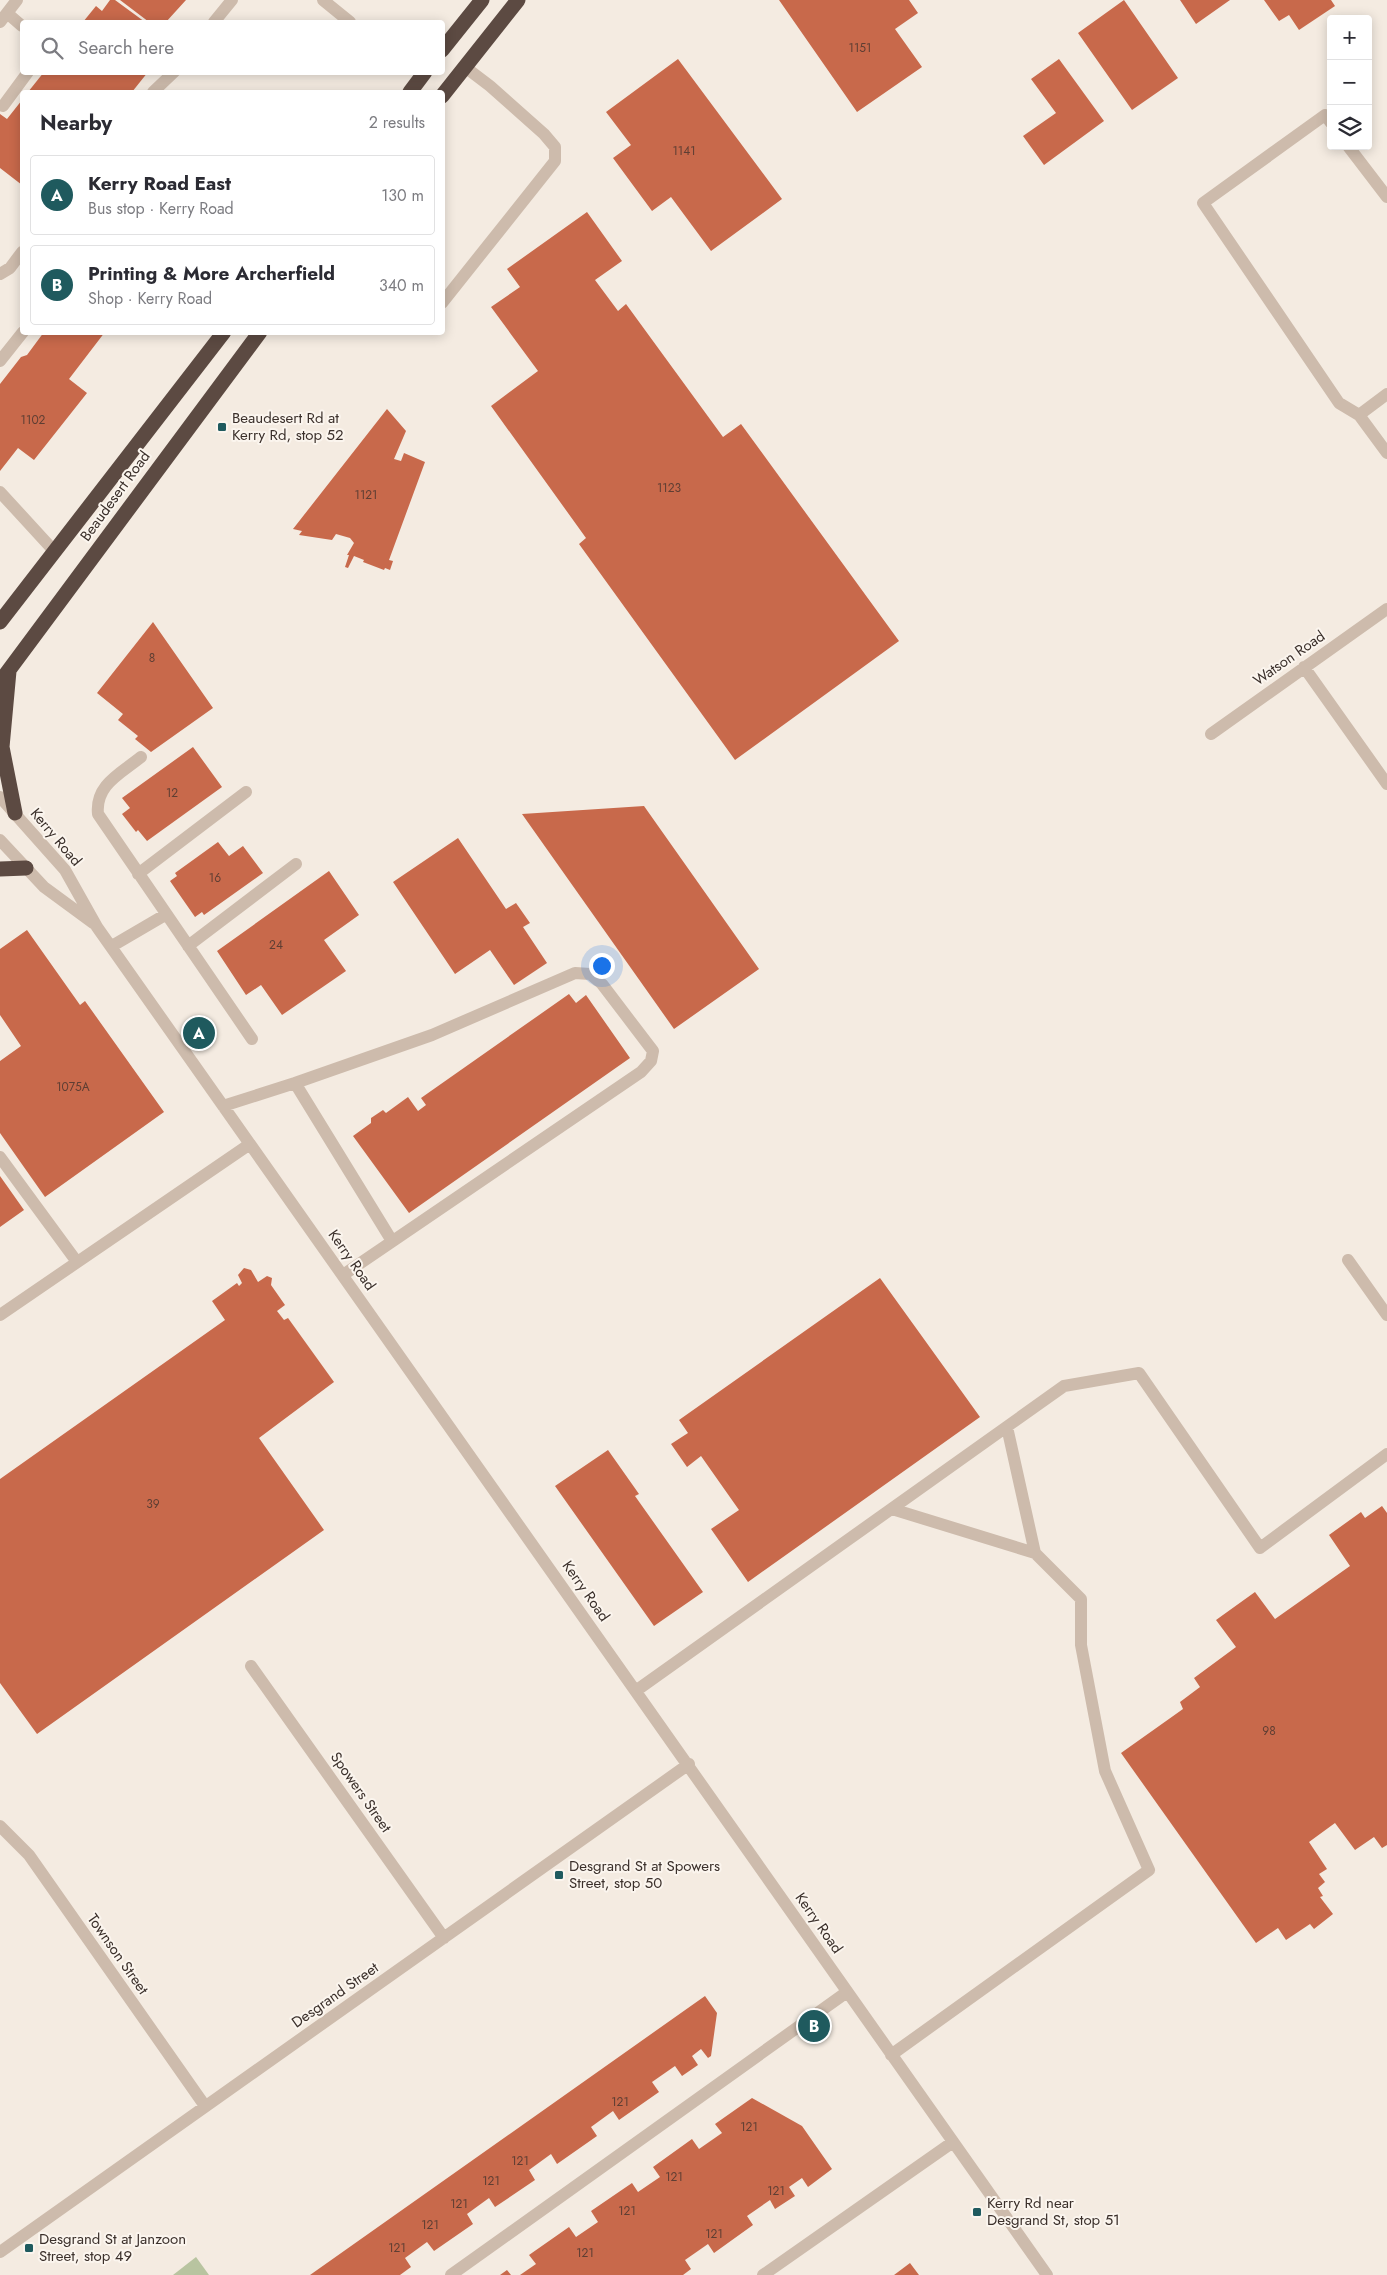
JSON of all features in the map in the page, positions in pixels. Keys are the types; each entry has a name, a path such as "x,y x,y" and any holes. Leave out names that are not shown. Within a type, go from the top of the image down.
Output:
{"highway":[{"path":"445,46 482,0"},
{"path":"445,92 518,0"},
{"path":"411,90 420,75"},
{"name":"Beaudesert Road","path":"0,622 222,335"},
{"name":"Beaudesert Road","path":"0,682 258,335"},
{"path":"9,669 2,747 15,812"},
{"path":"0,869 26,868"}],"street":[{"path":"17,0 3,18 20,25"},
{"path":"216,20 232,0"},
{"path":"323,0 348,20"},
{"path":"445,299 556,161 555,147 544,134 490,86 465,68"},
{"path":"4,106 26,75"},
{"path":"155,90 171,75"},
{"path":"1327,118 1325,116 1204,203 1339,403 1359,415 1387,453"},
{"path":"1351,150 1387,197"},
{"path":"0,274 10,268 20,255"},
{"path":"0,361 21,335"},
{"path":"1359,415 1387,394"},
{"path":"0,492 55,552"},
{"name":"Watson Road","path":"1211,734 1387,609"},
{"path":"1304,667 1387,784"},
{"path":"141,757 102,789 97,800 98,814 252,1039"},
{"path":"138,874 246,792"},
{"name":"Kerry Road","path":"0,797 65,870 97,926 689,1764 891,2055 1047,2275"},
{"name":"Kerry Road","path":"0,840 44,887 97,926"},
{"path":"188,946 296,864"},
{"path":"112,946 166,915"},
{"path":"223,1106 296,1083 432,1035 575,972 590,974 602,984 653,1051 651,1061 641,1072 343,1275"},
{"path":"296,1083 392,1241"},
{"path":"0,1315 250,1144"},
{"path":"0,1157 77,1262"},
{"path":"1348,1260 1387,1315"},
{"path":"636,1690 1064,1386 1139,1373 1260,1548 1387,1454"},
{"path":"1008,1426 1035,1553"},
{"path":"891,2055 1149,1870 1106,1770 1081,1645 1081,1599 1035,1553 892,1508"},
{"name":"Spowers Street","path":"251,1666 444,1938"},
{"name":"Desgrand Street","path":"0,2252 689,1764"},
{"name":"Townson Street","path":"0,1826 29,1855 205,2106"},
{"path":"451,2275 847,1992"},
{"path":"763,2275 953,2142"}],"green space":[{"path":"196,2257 209,2275 173,2275"}],"building":[{"path":"110,0 115,0 142,20 85,20 96,6 102,11"},
{"path":"120,0 186,0 168,20 146,20"},
{"path":"779,0 909,0 918,13 895,29 922,67 857,112"},
{"path":"1124,0 1178,78 1132,110 1078,33"},
{"path":"1180,0 1230,0 1196,24"},
{"path":"1264,0 1331,0 1335,6 1299,30 1289,15 1279,21"},
{"path":"678,59 782,199 711,251 671,197 652,211 613,158 631,145 606,112"},
{"path":"1059,59 1104,121 1044,165 1023,136 1056,113 1031,79"},
{"path":"42,75 146,75 134,90 30,90"},
{"path":"20,103 20,183 0,168 0,114 7,119"},
{"path":"587,212 622,261 595,280 618,311 626,304 723,437 741,424 899,641 735,760 579,544 586,538 491,406 538,371 491,307 520,287 507,269"},
{"path":"42,335 103,335 69,379 87,393 34,460 18,448 0,471 0,384 21,357 27,355"},
{"path":"387,409 406,431 394,459 401,461 404,453 425,462 389,560 393,561 390,570 385,568 384,570 363,562 364,560 354,556 348,568 345,567 349,555 347,555 354,543 350,538 336,534 332,540 299,535 302,531 293,529"},
{"path":"153,622 213,708 151,752 135,739 138,736 118,720 123,714 97,693"},
{"path":"193,747 222,787 147,841 138,830 136,832 122,814 130,808 122,798"},
{"path":"644,806 759,969 674,1029 522,814"},
{"path":"458,838 506,909 516,903 530,923 523,927 547,963 514,985 490,950 455,974 393,882"},
{"path":"218,842 229,856 243,846 263,873 204,915 202,912 195,917 170,881 177,876 175,873"},
{"path":"329,871 359,915 324,940 346,971 282,1015 261,985 246,995 217,951"},
{"path":"27,930 80,1005 85,1001 164,1112 45,1197 0,1133 0,1061 21,1046 0,1015 0,949"},
{"path":"569,994 576,1003 586,995 630,1058 409,1213 353,1136 371,1123 371,1118 383,1110 386,1113 408,1097 418,1111 426,1105 421,1098"},
{"path":"0,1176 24,1210 0,1227"},
{"path":"244,1268 251,1270 258,1282 267,1276 272,1278 271,1285 285,1305 277,1311 284,1320 288,1318 334,1382 259,1438 324,1530 37,1734 0,1683 0,1479 225,1320 212,1301 237,1283 239,1286 242,1283 238,1275"},
{"path":"880,1278 980,1417 748,1582 711,1529 739,1510 701,1456 687,1467 671,1444 688,1433 679,1420"},
{"path":"608,1450 639,1494 635,1496 703,1592 654,1626 555,1486"},
{"path":"1382,1506 1387,1513 1387,1845 1382,1848 1374,1837 1355,1850 1335,1823 1309,1842 1327,1869 1319,1874 1325,1882 1318,1888 1323,1896 1320,1897 1333,1914 1314,1929 1310,1924 1286,1940 1278,1928 1256,1943 1121,1753 1183,1709 1180,1702 1200,1687 1194,1678 1236,1647 1216,1620 1255,1592 1275,1619 1350,1566 1329,1535 1361,1512 1365,1518"},
{"path":"705,1996 717,2013 711,2056 708,2058 701,2049 692,2056 698,2065 682,2076 675,2066 652,2082 659,2092 619,2120 613,2111 591,2127 597,2136 557,2164 551,2154 529,2170 535,2180 495,2207 489,2198 467,2214 473,2224 434,2251 427,2242 405,2258 411,2267 400,2275 310,2275"},
{"path":"752,2098 802,2126 832,2169 808,2187 802,2178 789,2187 795,2196 775,2209 770,2200 747,2216 753,2225 714,2253 708,2244 685,2260 691,2269 683,2275 520,2275 536,2264 529,2255 569,2227 576,2237 598,2222 591,2211 632,2183 638,2192 660,2177 653,2167 692,2139 699,2149 722,2133 715,2124"},
{"path":"910,2263 919,2275 894,2275"},
{"path":"507,2270 511,2275 500,2275"}],"place":[{"name":"Beaudesert Rd at Kerry Rd, stop 52","path":"222,427"},
{"name":"Kerry Road East","path":"199,1033"},
{"name":"Desgrand St at Spowers Street, stop 50","path":"559,1875"},
{"name":"Printing & More Archerfield","path":"814,2026"},
{"name":"Kerry Rd near Desgrand St, stop 51","path":"977,2212"},
{"name":"Desgrand St at Janzoon Street, stop 49","path":"29,2248"}]}
